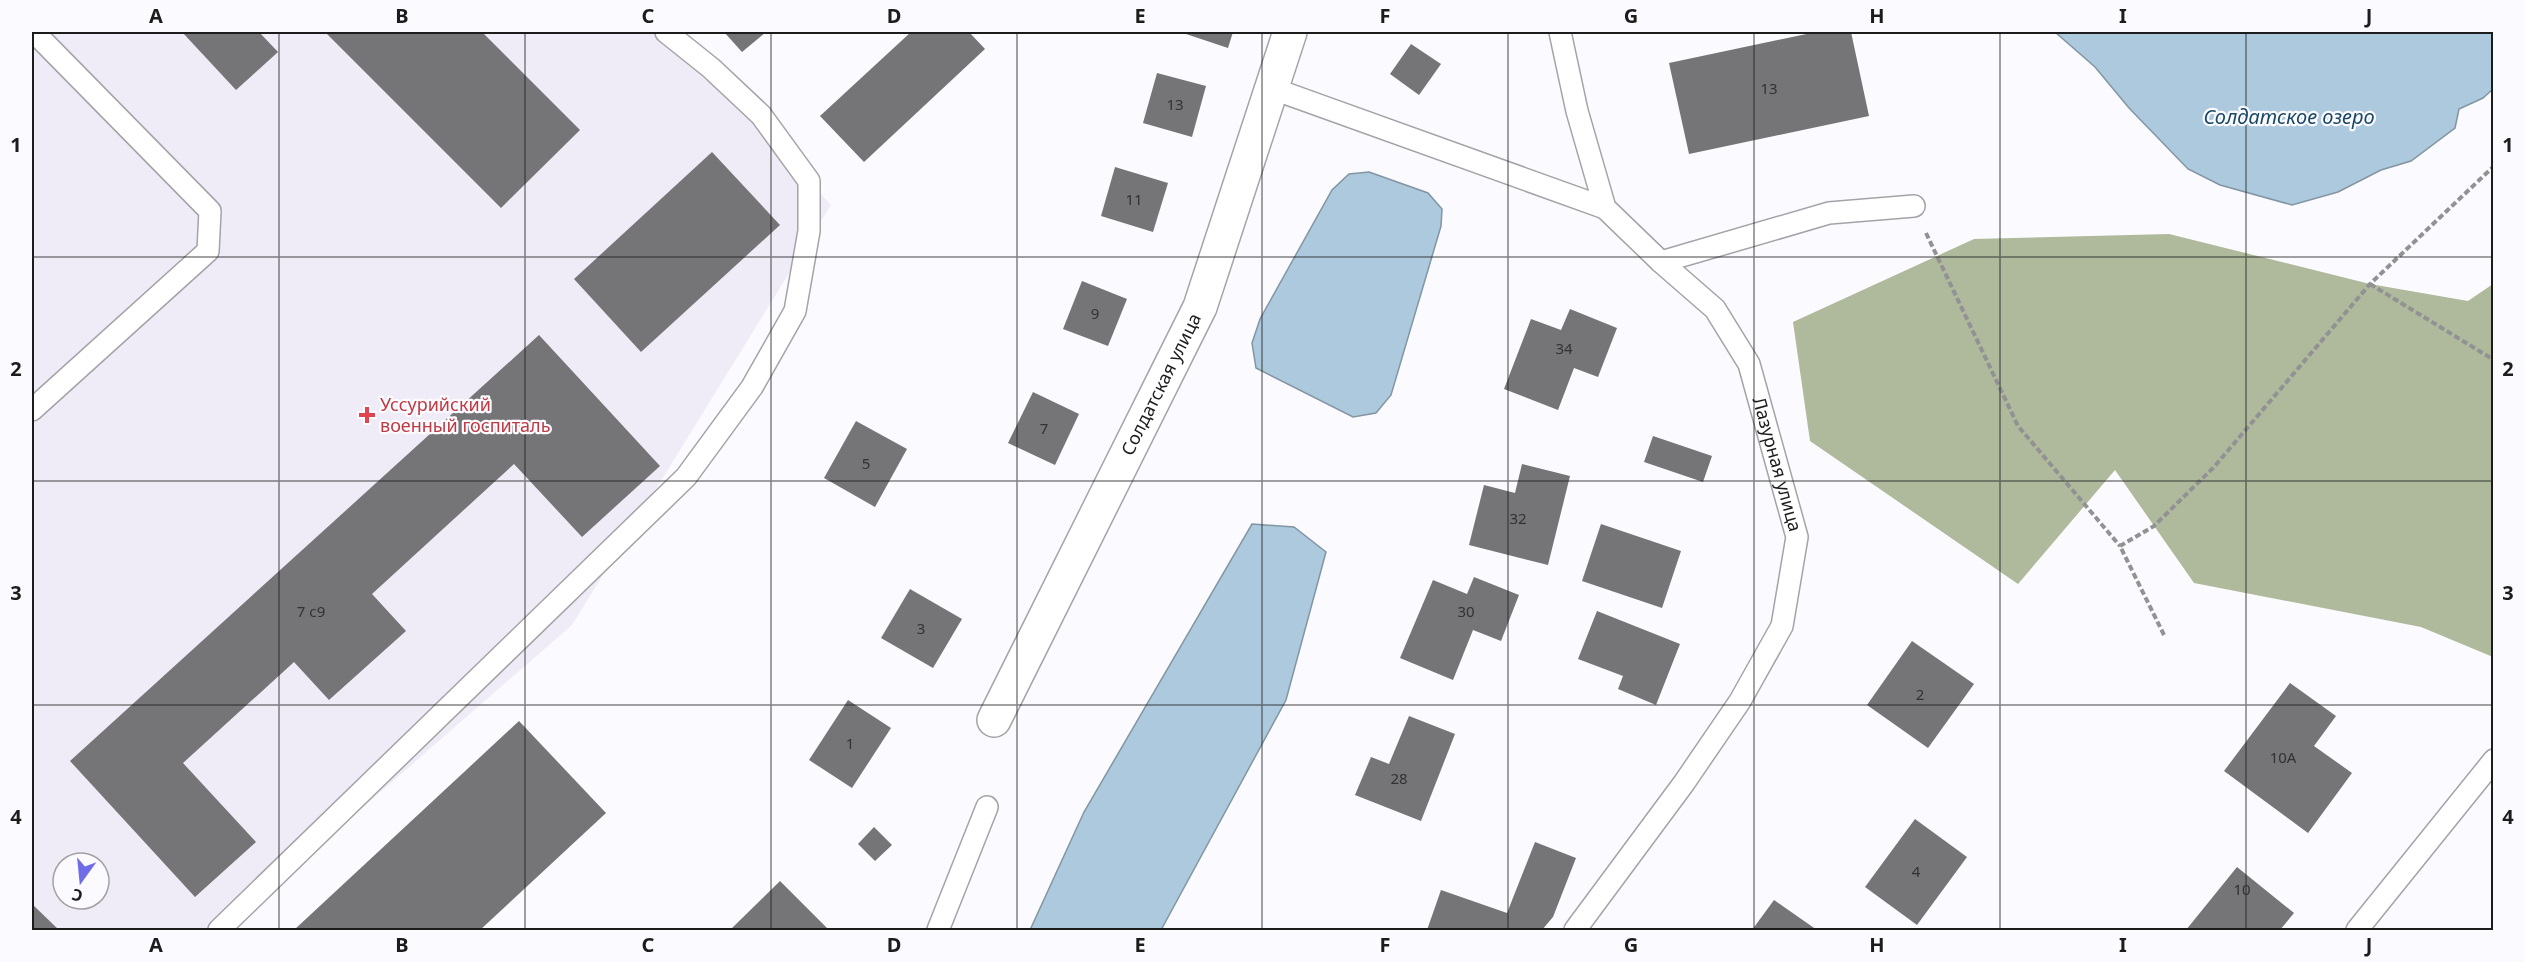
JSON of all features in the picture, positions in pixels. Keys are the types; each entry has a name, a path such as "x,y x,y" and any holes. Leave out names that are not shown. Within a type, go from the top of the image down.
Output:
{"street":[{"name":"Солдатская улица","path":"994,720 1200,307 1290,32"}],"lane":[{"path":"32,410 208,251 210,211 33,32"},
{"path":"219,930 686,477 752,387 795,311 809,231 809,181 761,115 711,68 666,32"},
{"name":"Лазурная улица","path":"1560,32 1577,111 1605,208 1661,262 1715,309 1749,364 1797,537 1782,626 1740,700 1684,783 1575,930"},
{"path":"1271,88 1605,208"},
{"path":"1661,262 1829,213 1914,206"},
{"path":"2357,930 2493,760"},
{"path":"938,930 987,807"}],"path":[{"path":"2120,546 2154,526 2214,467 2370,284 2493,166"},
{"path":"1914,206 2018,426 2120,546 2164,635"},
{"path":"2370,284 2493,360"}],"shaded area":[{"name":"Уссурийский военный госпиталь","path":"32,32 675,32 831,205 572,625 222,930 32,930"}],"green space":[{"path":"2169,234 2370,284 2468,301 2493,284 2493,657 2421,627 2194,583 2115,470 2018,584 1810,441 1793,322 1974,239"}],"water":[{"name":"Солдатское озеро","path":"2055,32 2493,32 2493,89 2483,98 2459,109 2455,128 2411,161 2381,170 2338,192 2292,205 2220,185 2188,169 2129,108 2095,67"},
{"path":"1369,172 1428,193 1442,209 1441,226 1391,395 1376,413 1353,417 1256,368 1252,343 1260,319 1332,190 1349,174"},
{"path":"1252,524 1294,527 1326,552 1286,700 1161,930 1030,930 1084,812"}],"building":[{"path":"182,32 259,32 278,52 236,90"},
{"path":"325,32 482,32 580,130 501,208"},
{"path":"724,32 766,32 742,52"},
{"path":"911,32 969,32 985,49 864,162 820,116"},
{"path":"1180,32 1233,32 1228,48"},
{"path":"1816,32 1851,32 1869,116 1689,154 1669,63"},
{"path":"1411,44 1441,64 1419,95 1390,74"},
{"path":"1157,73 1206,86 1192,137 1143,123"},
{"path":"712,152 780,225 641,352 574,279"},
{"path":"1115,167 1168,183 1153,232 1101,216"},
{"path":"1082,281 1127,299 1108,346 1063,329"},
{"path":"1570,309 1617,328 1598,377 1574,368 1558,410 1504,389 1531,319 1561,330"},
{"path":"539,335 660,466 582,537 514,464 372,594 406,631 329,700 294,662 183,763 256,842 195,897 70,761"},
{"path":"1033,392 1079,414 1055,465 1008,443"},
{"path":"856,421 907,449 875,507 824,478"},
{"path":"1653,436 1712,456 1703,482 1644,462"},
{"path":"1522,464 1570,476 1548,565 1469,545 1484,485 1515,493"},
{"path":"1601,524 1681,551 1662,608 1582,581"},
{"path":"1474,577 1519,595 1501,641 1473,630 1453,680 1400,658 1433,580 1467,594"},
{"path":"910,589 962,619 933,668 881,638"},
{"path":"1597,611 1680,644 1656,705 1618,689 1623,676 1578,659"},
{"path":"1912,641 1974,684 1928,748 1867,705"},
{"path":"2290,683 2336,716 2314,746 2352,773 2308,833 2224,771"},
{"path":"848,700 891,728 852,788 809,760"},
{"path":"1409,716 1455,734 1421,821 1355,795 1371,757 1389,764"},
{"path":"519,721 606,813 480,930 294,930"},
{"path":"1915,819 1967,857 1917,925 1865,887"},
{"path":"874,827 892,845 875,861 858,844"},
{"path":"1535,842 1576,858 1553,917 1542,930 1427,930 1441,890 1507,913"},
{"path":"2237,867 2294,913 2280,930 2186,930"},
{"path":"780,881 829,930 730,930"},
{"path":"1774,900 1817,930 1752,930"},
{"path":"32,904 59,930 32,930"}],"place":[{"name":"Уссурийский военный госпиталь","path":"367,415"}]}
